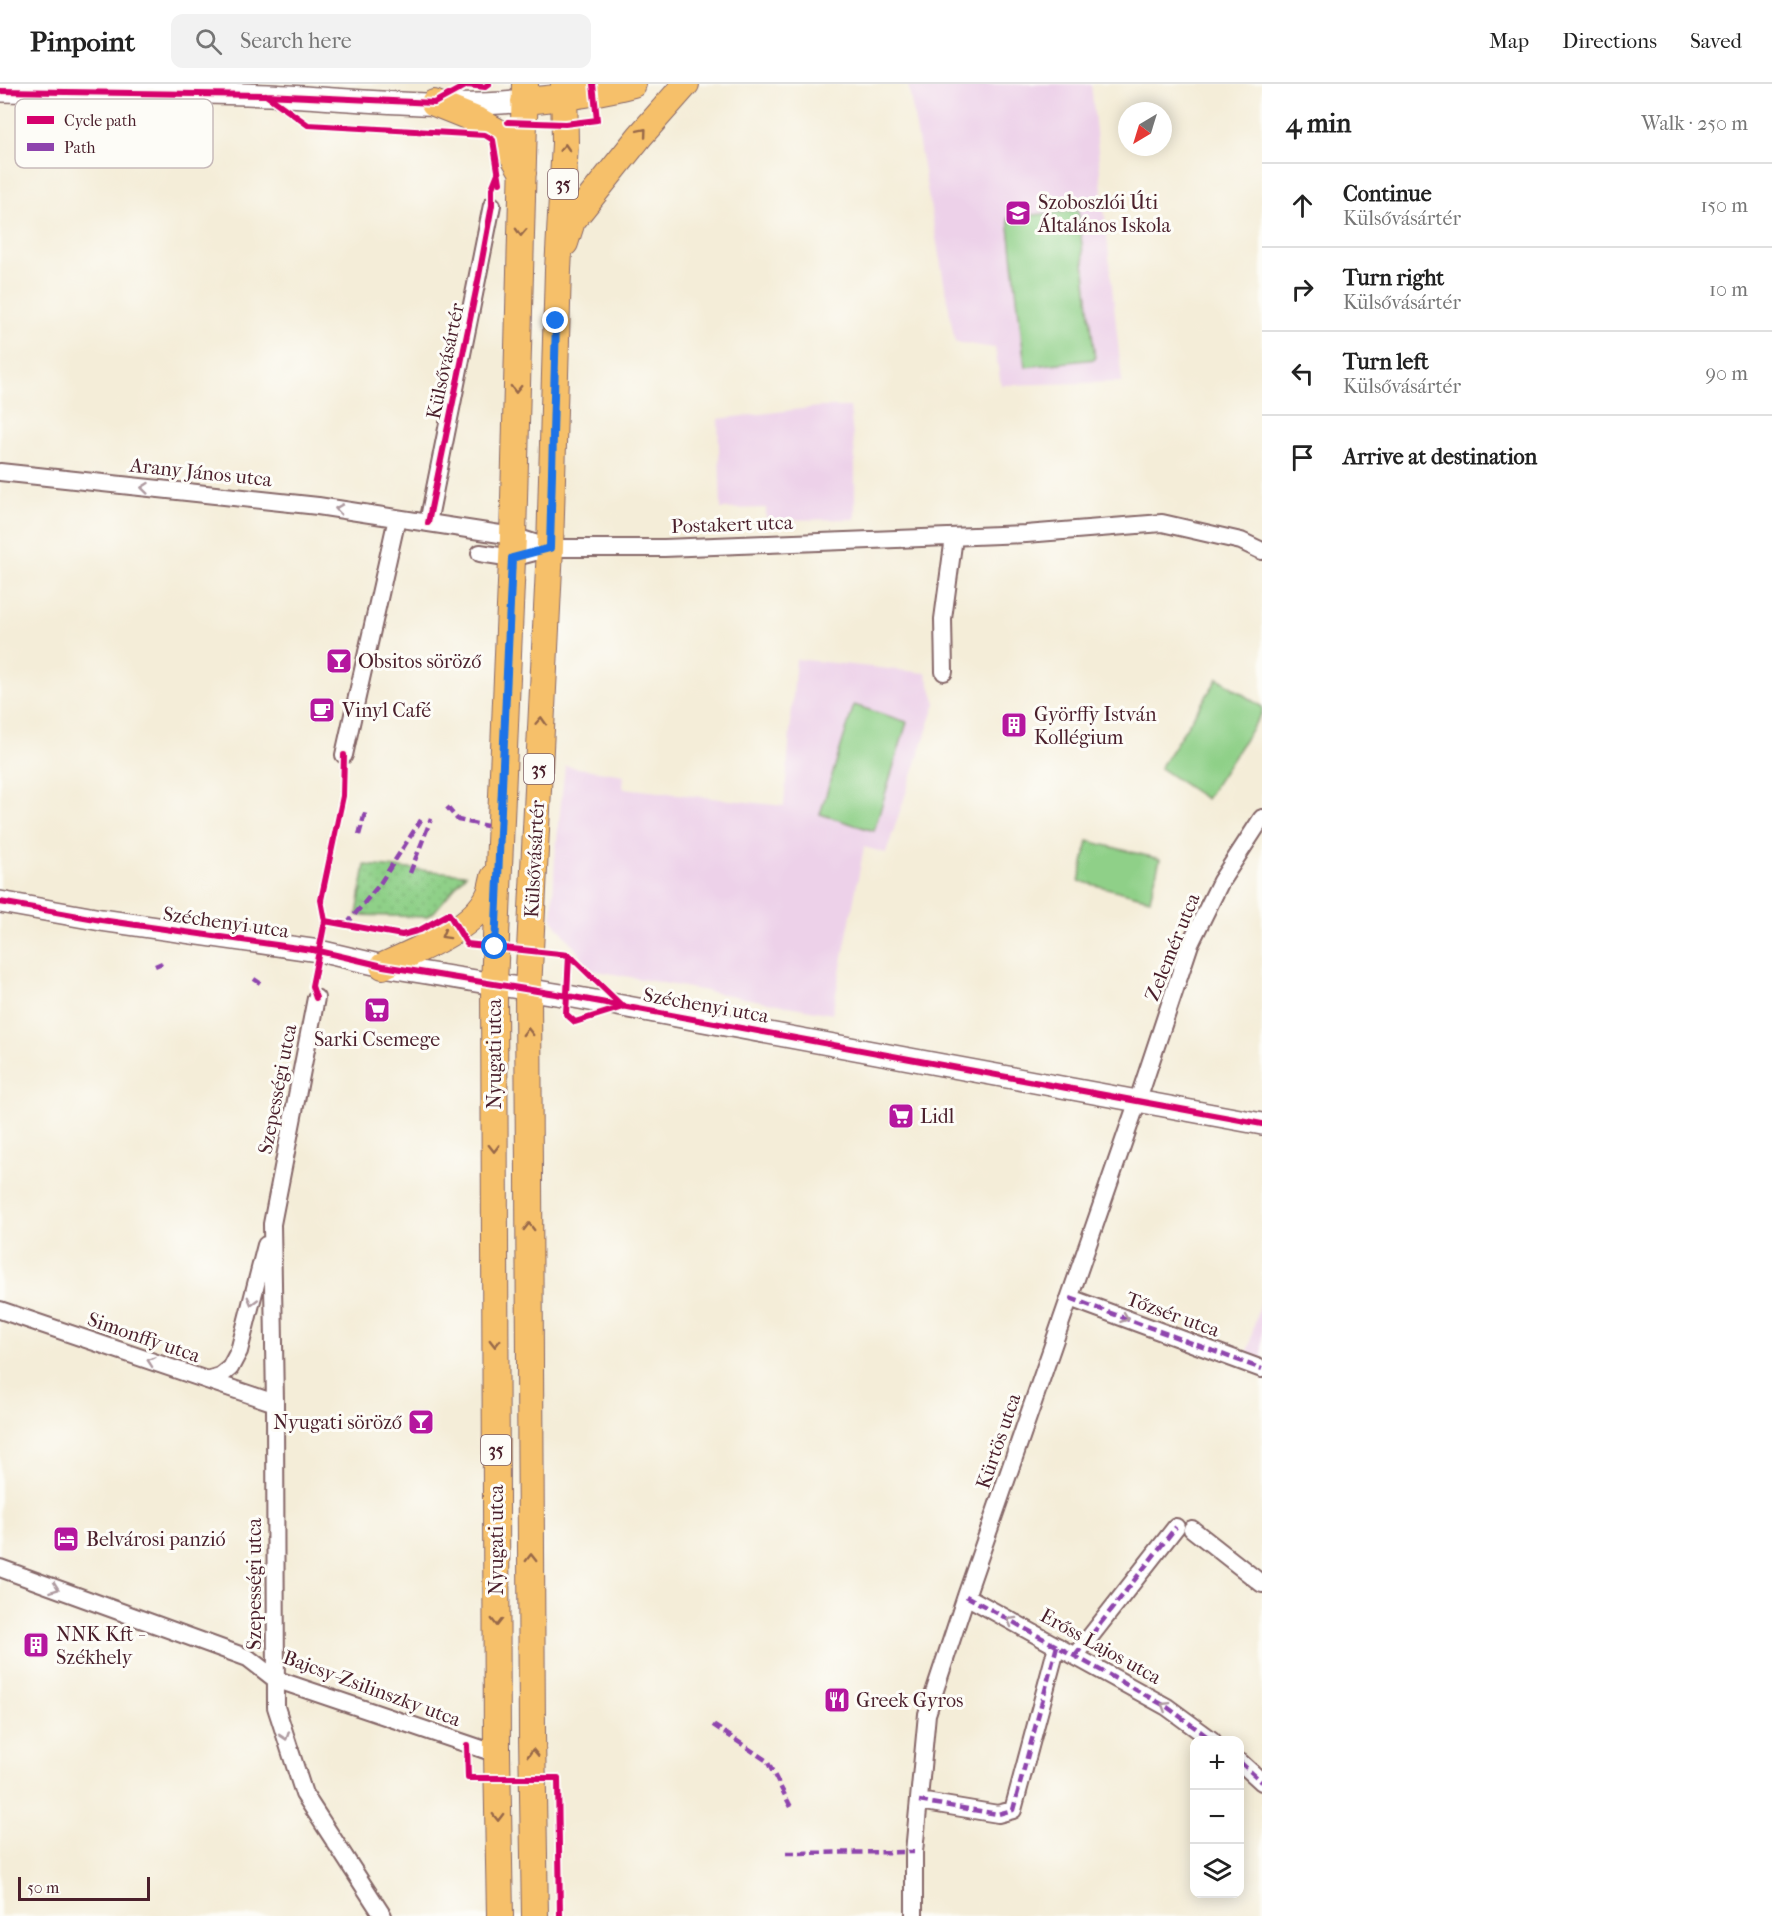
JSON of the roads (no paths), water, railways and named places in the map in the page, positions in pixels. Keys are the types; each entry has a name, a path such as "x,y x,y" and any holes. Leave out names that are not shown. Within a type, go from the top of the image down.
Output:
{"main road":[{"path":"530,90 570,89 607,92 633,84"},
{"path":"558,270 572,220 640,136 686,84"},
{"name":"Külsővásártér","path":"528,990 550,548 558,270 570,89"},
{"name":"Külsővásártér","path":"494,985 513,547 517,330 530,90"},
{"path":"434,103 480,121 500,133 524,173"},
{"path":"382,966 426,946 469,920 489,895 499,856"},
{"name":"Nyugati utca","path":"494,985 497,1754 500,1916"},
{"name":"Nyugati utca","path":"528,990 535,1916"}],"street":[{"path":"0,91 244,89 434,103 488,104 530,90"},
{"name":"Külsővásártér","path":"428,523 492,205"},
{"name":"Arany János utca","path":"0,472 318,506 396,518"},
{"path":"344,755 396,518 428,523 513,547"},
{"name":"Postakert utca","path":"513,547 664,548 1026,534 1162,524 1241,541 1262,551"},
{"path":"944,672 942,619 954,537"},
{"path":"480,554 513,547"},
{"name":"Zelemér utca","path":"1138,1100 1190,944 1221,881 1262,818"},
{"name":"Széchenyi utca","path":"0,903 319,951 382,966 528,990 1262,1124"},
{"name":"Szepességi utca","path":"207,1380 220,1376 230,1368 239,1350 272,1224 316,998"},
{"name":"Kürtös utca","path":"914,1916 914,1852 927,1714 1138,1100"},
{"name":"Szepességi utca","path":"272,1224 276,1707 304,1794 383,1916"},
{"name":"Tőzsér utca","path":"1070,1298 1262,1369"},
{"name":"Simonffy utca","path":"0,1310 275,1403"},
{"path":"1075,1656 1184,1528 1262,1584"},
{"name":"Bajcsy-Zsilinszky utca","path":"0,1568 248,1658 275,1679 497,1754"},
{"name":"Erőss Lajos utca","path":"966,1596 1167,1707 1207,1736"},
{"path":"919,1801 998,1814 1013,1810 1057,1646"},
{"path":"1244,1766 1262,1782"}],"place":[{"name":"Szoboszlói Úti Általános Iskola","path":"1018,213"},
{"name":"Obsitos söröző","path":"339,661"},
{"name":"Vinyl Café","path":"322,710"},
{"name":"Györffy István Kollégium","path":"1014,725"},
{"name":"Sarki Csemege","path":"377,1010"},
{"name":"Lidl","path":"901,1116"},
{"name":"Nyugati söröző","path":"421,1422"},
{"name":"Belvárosi panzió","path":"66,1539"},
{"name":"NNK Kft - Székhely","path":"36,1645"},
{"name":"Greek Gyros","path":"837,1700"}]}
